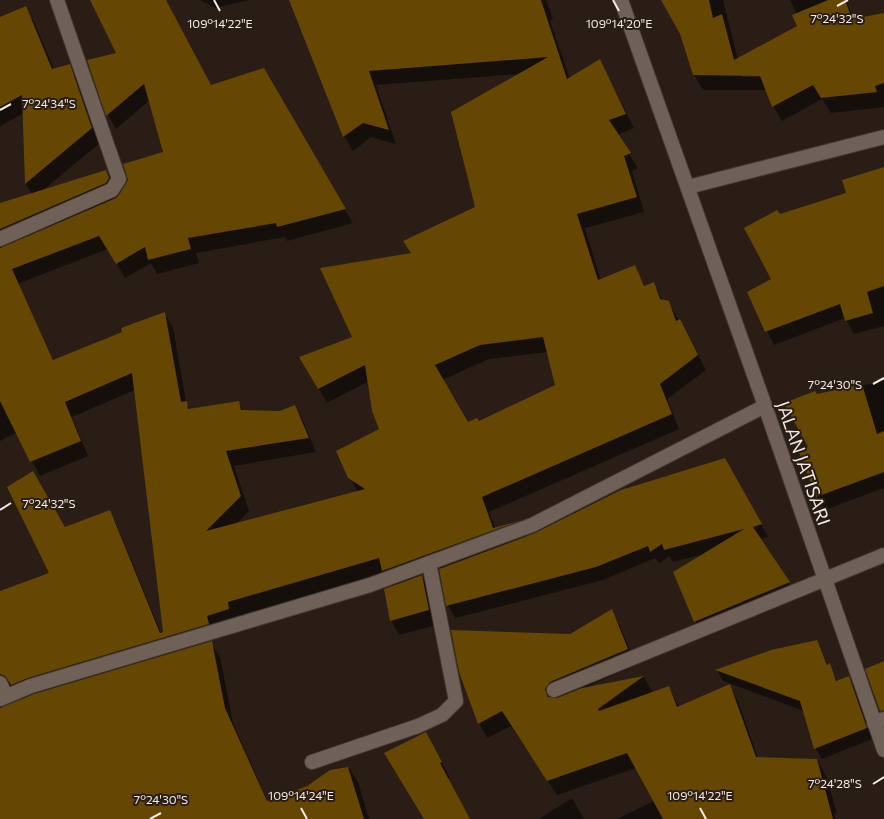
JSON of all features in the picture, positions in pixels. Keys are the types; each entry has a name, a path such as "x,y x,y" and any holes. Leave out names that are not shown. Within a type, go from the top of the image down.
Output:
{"street":[{"path":"0,238 112,190 119,179 57,0"},
{"name":"JALAN JATISARI","path":"621,0 825,580 879,721 884,750"},
{"path":"688,188 884,138"},
{"path":"0,683 3,697 40,684 370,585 532,525 765,406"},
{"path":"554,690 884,555"},
{"path":"312,762 418,726 442,715 456,701 429,563"}],"building":[{"path":"90,0 166,0 211,85 264,68 346,209 277,227 276,223 188,238 191,249 148,260 145,247 116,264 99,236 12,269 53,360 122,332 121,328 165,312 181,402 187,401 188,409 239,401 241,410 280,411 295,405 309,438 226,451 241,496 206,531 365,489 348,478 336,451 379,429 372,411 365,365 318,389 299,357 352,337 320,268 411,253 403,241 475,207 451,112 548,57 369,71 389,130 363,123 343,137 289,0 541,0 567,79 600,59 626,114 609,120 631,153 624,156 637,197 577,214 598,280 635,265 644,286 654,282 660,299 669,301 676,321 680,319 698,355 660,384 672,414 482,497 493,528 519,521 382,571 379,558 228,602 229,609 207,616 209,624 28,678 11,685 5,676 0,674 0,591 49,573 7,487 33,471 65,527 110,510 160,633 163,632 132,373 65,402 81,441 30,462 0,401 0,248 116,198 128,180 123,164 163,152 144,84 106,116 87,60 116,53","holes":["543,337 555,385 479,421 477,418 468,422 435,365 480,345"]},
{"path":"661,0 709,0 713,18 722,14 734,60 797,26 792,15 828,0 845,0 852,19 884,13 884,83 875,86 877,92 821,98 813,85 772,107 760,76 693,75 680,34"},
{"path":"26,6 52,69 70,64 92,128 25,184 22,95 0,107 0,17"},
{"path":"884,167 884,286 867,292 873,313 845,321 840,304 765,332 747,292 771,279 744,228 777,210 780,214 846,193 842,180"},
{"path":"106,170 109,178 106,183 0,229 0,203"},
{"path":"862,384 877,434 884,431 884,472 816,497 798,450 808,447 784,403 815,391 817,394"},
{"path":"725,458 762,524 753,527 790,582 694,622 673,572 744,529 664,550 662,544 650,552 648,546 596,567 446,606 439,569 535,533 621,490"},
{"path":"422,575 429,610 390,621 384,589"},
{"path":"612,609 628,649 550,682 545,689 548,697 557,698 582,688 644,676 598,709 599,711 669,686 677,707 730,684 756,757 817,759 833,819 663,819 627,753 547,781 502,711 478,724 459,672 451,630 570,634"},
{"path":"817,640 827,665 830,663 836,681 849,676 867,728 814,749 800,701 715,670 771,650"},
{"path":"212,641 225,708 267,801 307,786 330,770 348,767 364,819 0,819 0,708 34,694"},
{"path":"884,661 884,710 880,711 865,669"},
{"path":"426,732 470,819 424,819 384,753"}]}
